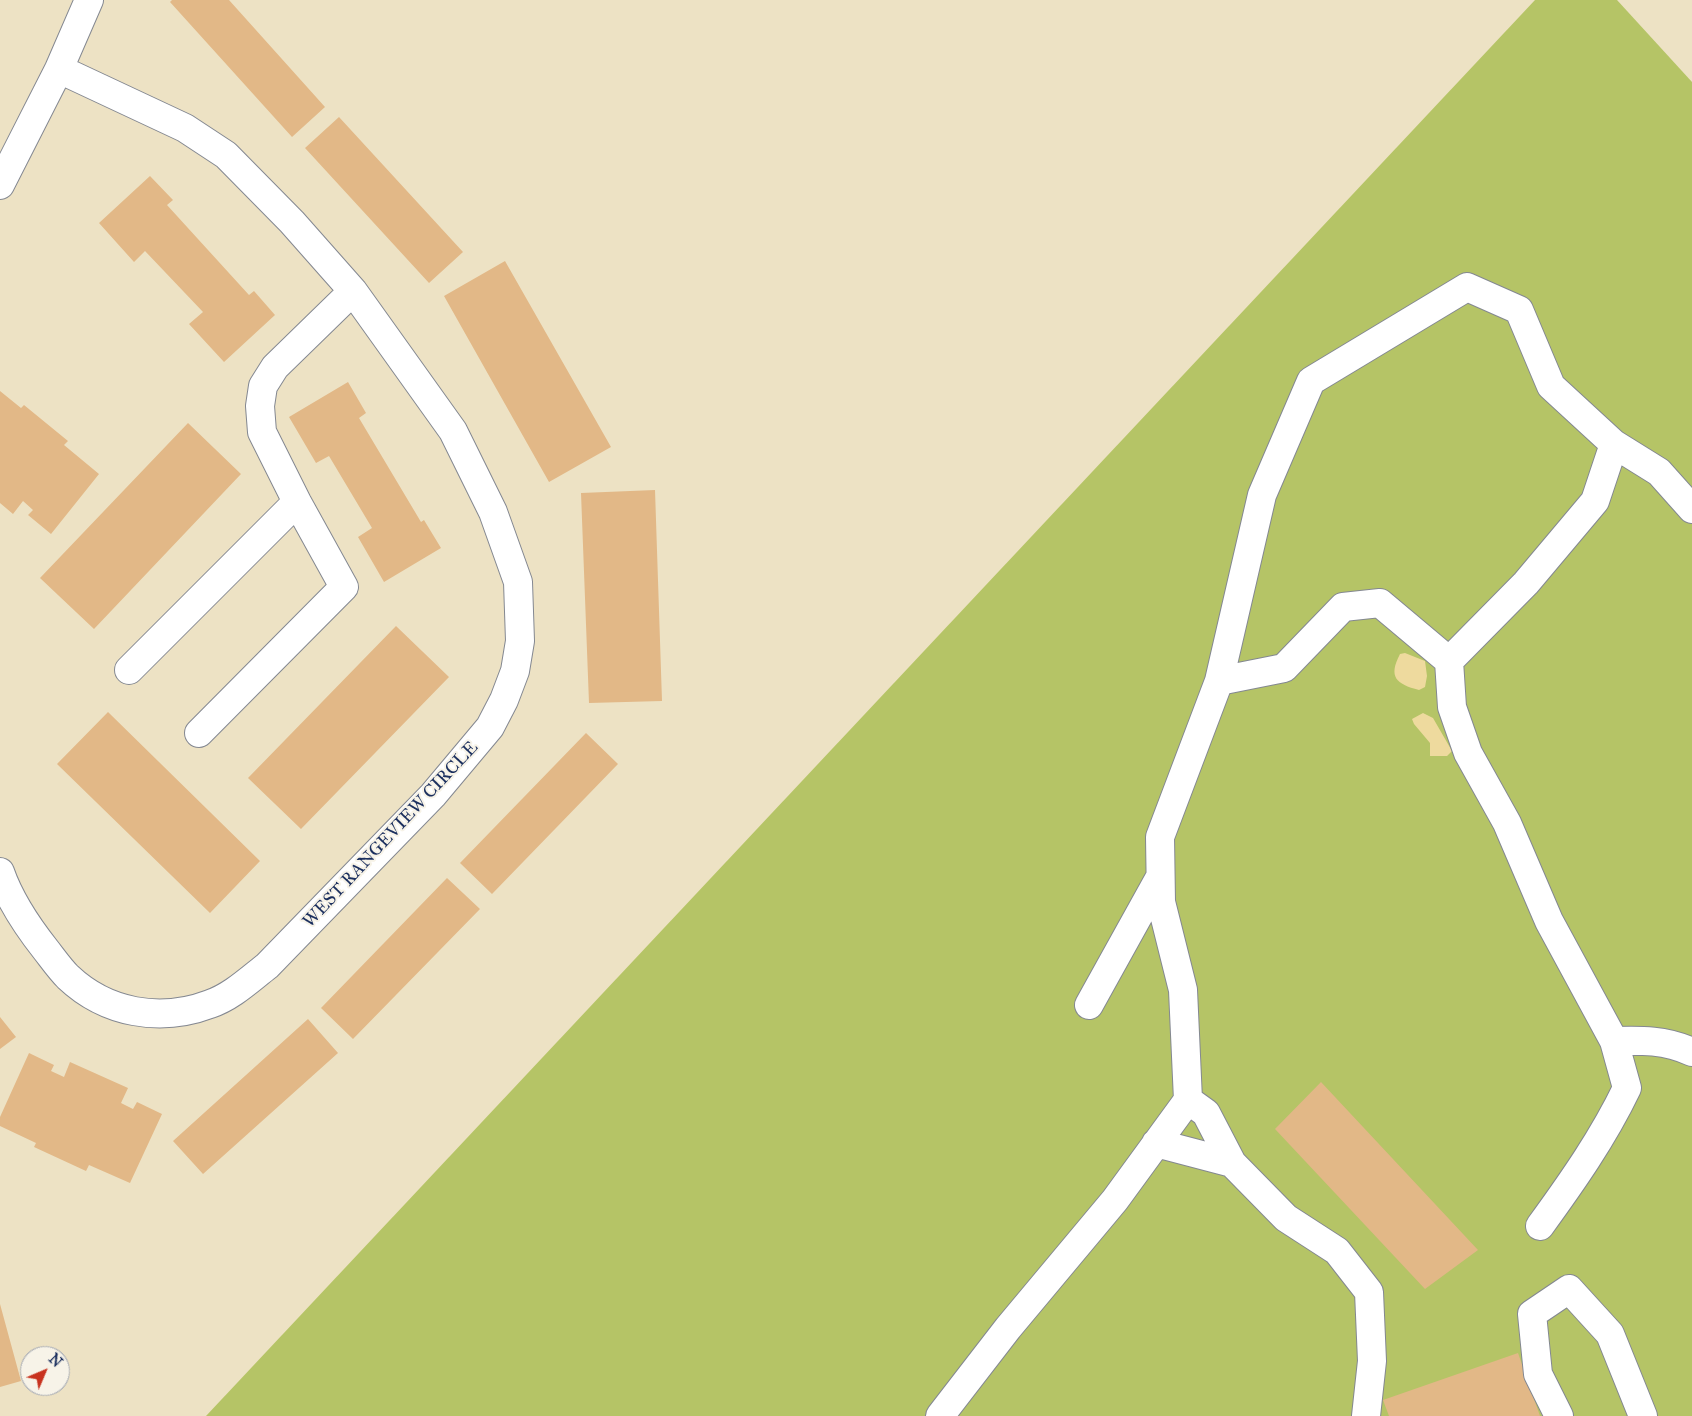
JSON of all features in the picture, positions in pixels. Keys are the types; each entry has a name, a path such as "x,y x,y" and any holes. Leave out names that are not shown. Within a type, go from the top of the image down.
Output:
{"street":[{"path":"0,185 59,69 89,0"},
{"name":"WEST RANGEVIEW CIRCLE","path":"0,872 8,896 36,938 67,976 90,995 115,1007 153,1014 182,1012 211,1004 240,987 267,966 433,795 490,726 504,700 515,671 520,641 518,582 493,512 453,431 353,291 292,222 226,155 185,128 59,69"},
{"path":"940,1416 1008,1328 1115,1200 1188,1100 1183,990 1161,902 1160,837 1219,681 1262,495 1311,382 1467,286 1519,310 1551,386 1614,444 1658,472 1692,509"},
{"path":"199,733 344,587 297,502 262,432 260,406 263,386 275,367 353,291"},
{"path":"1449,661 1526,583 1595,501 1614,444"},
{"path":"129,670 297,502"},
{"path":"1219,681 1284,668 1343,607 1380,603 1449,661 1452,707 1468,753 1507,823 1549,921 1614,1041 1627,1088 1611,1121 1584,1166 1540,1226"},
{"path":"1089,1005 1160,877"},
{"path":"1614,1041 1648,1040 1678,1045 1692,1052"},
{"path":"1188,1100 1206,1113 1232,1163 1286,1218 1337,1252 1370,1292 1372,1360 1366,1416"},
{"path":"1156,1143 1232,1163"},
{"path":"1559,1416 1538,1374 1532,1314 1570,1289 1610,1334 1643,1416"}],"green space":[{"path":"1535,0 1617,0 1692,82 1692,1416 206,1416"}],"sand":[{"path":"1405,653 1425,661 1427,676 1425,687 1419,690 1405,685 1396,678 1396,662 1400,654"},
{"path":"1423,713 1433,718 1452,751 1447,756 1430,756 1430,743 1412,719"}],"building":[{"path":"172,0 229,0 325,107 292,137 170,2"},
{"path":"339,117 463,252 429,283 305,148"},
{"path":"150,176 173,200 167,205 249,295 254,291 275,315 224,362 189,324 203,312 145,251 134,262 99,223"},
{"path":"505,261 611,447 549,482 444,296"},
{"path":"348,382 366,413 359,418 421,522 424,520 441,548 384,582 358,537 372,528 329,456 316,463 289,417"},
{"path":"0,391 21,408 24,405 68,441 64,445 99,474 51,534 28,515 33,510 23,501 13,514 0,503"},
{"path":"188,423 241,474 94,629 40,578"},
{"path":"655,490 662,701 589,703 581,493"},
{"path":"396,626 449,677 301,829 248,778"},
{"path":"108,712 260,861 210,913 57,764"},
{"path":"586,733 618,764 492,894 460,863"},
{"path":"447,878 480,909 353,1039 321,1008"},
{"path":"0,1017 16,1037 0,1049"},
{"path":"308,1019 338,1053 203,1174 173,1141"},
{"path":"29,1053 54,1065 51,1071 64,1077 70,1062 128,1088 121,1103 133,1109 137,1102 162,1114 130,1183 89,1165 86,1171 34,1147 36,1143 0,1126 0,1117"},
{"path":"1321,1082 1478,1250 1425,1289 1275,1129"},
{"path":"0,1304 20,1381 0,1387"},
{"path":"1518,1353 1540,1416 1389,1416 1383,1400"}]}
